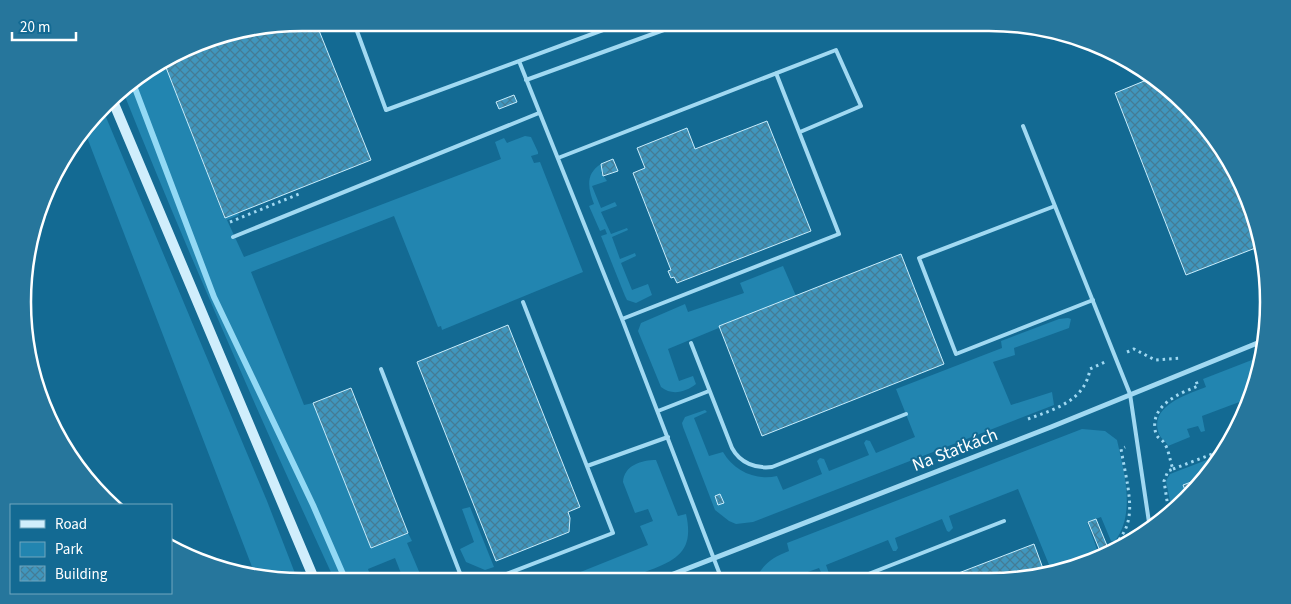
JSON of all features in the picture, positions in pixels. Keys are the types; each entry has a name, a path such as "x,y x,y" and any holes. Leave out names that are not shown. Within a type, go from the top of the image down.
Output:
{"main road":[{"path":"115,107 310,573"}],"street":[{"name":"Na Statkách","path":"676,573 1052,427 1256,343"}],"lane":[{"path":"357,31 386,110 598,31"},
{"path":"526,80 660,31"},
{"path":"558,158 836,50 861,106 800,132"},
{"path":"519,61 622,319 719,573"},
{"path":"622,319 839,234 776,73"},
{"path":"233,237 539,113"},
{"path":"1023,126 1130,394 1149,521"},
{"path":"1055,206 919,258 956,354 1093,300"},
{"path":"509,573 613,533 523,302"},
{"path":"691,343 733,451 740,459 760,467 772,467 906,414"},
{"path":"381,369 461,573"},
{"path":"658,411 709,391"},
{"path":"587,466 668,437"},
{"path":"871,573 1004,521"}],"path":[{"path":"1134,349 1155,360 1166,361 1185,357 1198,386 1174,395 1158,413 1155,424 1156,434 1159,440 1164,442 1173,469"},
{"path":"1026,420 1059,407 1078,395 1085,386 1090,369"},
{"path":"1119,539 1127,525 1130,508 1122,449"},
{"path":"1168,506 1164,481 1168,471 1213,454"}],"green space":[{"path":"166,68 224,217 238,212 239,215 227,220 244,257 501,159 495,142 504,138 507,143 525,136 531,137 538,154 531,156 534,163 540,162 583,272 442,330 441,326 438,327 394,216 251,272 304,405 313,403 371,547 408,533 412,541 407,543 420,573 401,573 395,558 368,569 369,573 331,573 225,336 125,96"},
{"path":"106,116 267,501 295,573 253,568 87,137"},
{"path":"601,164 603,171 601,172 607,181 592,186 601,208 615,202 617,206 601,212 611,234 627,228 628,230 612,237 620,259 635,253 636,256 621,263 632,290 648,284 652,295 636,303 627,300 625,296 601,236 607,234 605,229 600,231 589,206 594,204 589,187 590,177 592,172"},
{"path":"783,266 796,296 668,349 679,381 693,376 696,384 679,392 665,390 661,387 638,331 641,323 685,304 688,312 744,293 740,283"},
{"path":"1059,319 1071,319 1069,328 1014,348 1015,355 993,362 1011,405 1052,392 1054,405 753,522 736,524 715,510 683,427 682,423 685,417 705,410 707,412 694,418 709,456 723,452 733,464 746,473 761,477 777,476 783,490 822,474 817,461 820,458 824,459 829,471 869,455 864,443 866,440 870,441 876,453 915,437 896,389 1002,348 1001,341"},
{"path":"1254,359 1241,402 1202,416 1205,431 1201,432 1198,426 1187,429 1190,437 1168,446 1159,434 1157,424 1159,416 1164,409 1180,398 1206,387 1203,379"},
{"path":"1082,429 1105,431 1117,440 1125,479 1127,505 1121,530 1115,541 1111,541 1101,517 1087,522 1097,550 1059,564 1050,566 1018,489 949,516 953,528 949,532 942,519 895,538 898,548 896,551 893,551 888,540 826,565 829,573 822,573 819,568 805,573 759,573 769,562 789,551 787,543"},
{"path":"1209,459 1193,481 1183,485 1185,489 1170,503 1166,481 1170,474"},
{"path":"656,460 678,516 686,514 688,536 682,551 669,562 643,573 578,573 648,545 640,526 653,521 648,509 635,513 623,482 624,476 630,468 645,461"},
{"path":"470,507 494,567 485,570 466,562 460,549 474,542 462,509"}],"building":[{"path":"319,31 371,160 225,218 166,68 198,52 232,40 284,32"},
{"path":"1145,81 1168,98 1193,123 1214,152 1232,182 1251,232 1255,248 1186,275 1115,93"},
{"path":"514,95 517,102 499,109 496,102"},
{"path":"767,121 811,231 677,283 674,277 671,278 668,271 671,270 633,173 645,168 637,148 687,128 695,149"},
{"path":"613,159 618,171 603,176 601,164"},
{"path":"901,254 944,364 762,436 719,326"},
{"path":"508,325 580,507 568,512 570,518 569,532 496,561 417,362"},
{"path":"351,388 408,533 371,548 313,403"},
{"path":"1193,481 1185,489 1183,485"},
{"path":"720,494 724,503 718,505 715,496"},
{"path":"1096,519 1107,546 1099,549 1088,522"},
{"path":"1034,544 1043,568 1007,572 959,573"}],"waterway":[{"path":"135,89 214,297 313,505 343,573"}]}
